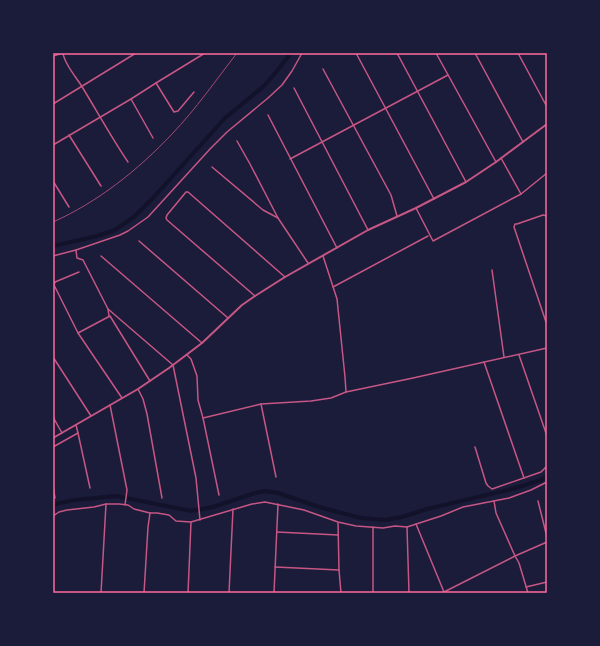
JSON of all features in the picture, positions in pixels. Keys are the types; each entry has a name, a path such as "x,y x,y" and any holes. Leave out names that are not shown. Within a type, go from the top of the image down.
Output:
{"street":[{"path":"53,56 63,53 65,60 128,162"},
{"path":"53,104 136,53"},
{"path":"53,145 205,53"},
{"path":"53,256 120,235 148,217 227,132 263,103 282,84 292,71 302,53"},
{"path":"356,53 434,199"},
{"path":"397,53 466,182"},
{"path":"436,53 496,162"},
{"path":"475,53 523,142"},
{"path":"518,53 547,107"},
{"path":"323,69 391,195 397,216"},
{"path":"290,159 448,75"},
{"path":"156,83 174,112 178,111 194,92"},
{"path":"294,88 368,230"},
{"path":"131,99 153,138"},
{"path":"268,115 337,248"},
{"path":"53,438 138,389 173,365 202,343 242,305 255,296 285,277 368,230 416,208 466,182 496,162 547,124"},
{"path":"69,135 101,186"},
{"path":"236,141 250,164 278,218 308,264"},
{"path":"501,158 520,194"},
{"path":"212,167 263,210 278,218"},
{"path":"416,208 433,241 520,194 547,173"},
{"path":"53,181 69,207"},
{"path":"255,296 167,220 167,215 186,192 188,192 285,277"},
{"path":"547,216 543,215 515,224 514,227 547,325"},
{"path":"333,287 429,235"},
{"path":"139,241 228,318"},
{"path":"76,250 78,258 83,260 108,309 110,316 150,381"},
{"path":"101,256 202,343"},
{"path":"323,256 337,299 346,392"},
{"path":"492,270 504,357"},
{"path":"79,272 55,282 54,285 78,333 122,398"},
{"path":"108,309 173,365 196,478 200,519"},
{"path":"78,333 110,316"},
{"path":"203,418 261,404 311,401 330,398 346,392 547,348"},
{"path":"519,354 547,436"},
{"path":"186,355 192,359 197,376 198,400 219,495"},
{"path":"53,357 91,416"},
{"path":"484,362 524,478"},
{"path":"138,389 143,399 147,414 162,498"},
{"path":"261,404 276,477"},
{"path":"110,405 127,490 125,504"},
{"path":"53,417 62,433"},
{"path":"76,425 90,488"},
{"path":"53,447 78,433"},
{"path":"475,447 486,483 490,488 495,488 541,472 547,466"},
{"path":"53,516 63,510 94,507 106,504 125,504 134,509 150,513 169,515 176,521 191,522 260,502 271,502 304,510 338,522 356,526 383,528 395,526 407,527 449,514 463,507 509,498 547,482"},
{"path":"53,488 56,498"},
{"path":"494,501 496,513 519,563 528,593"},
{"path":"538,501 547,537"},
{"path":"101,593 106,504"},
{"path":"274,593 278,504"},
{"path":"229,593 233,509"},
{"path":"144,593 150,513"},
{"path":"188,593 191,522"},
{"path":"338,522 341,593"},
{"path":"416,524 444,592"},
{"path":"373,527 373,593"},
{"path":"407,527 409,593"},
{"path":"277,532 338,535"},
{"path":"442,593 515,556 547,542"},
{"path":"275,567 339,570"},
{"path":"526,587 547,582"}],"waterway":[{"path":"53,246 97,236 115,230 135,216 225,118 264,86 290,53"},
{"path":"53,506 59,503 75,500 116,496 191,511 213,507 265,491 278,493 319,507 361,518 385,520 512,489 541,480 547,476"}],"railway":[{"path":"53,222 70,214 101,195 117,184 145,160 189,115 237,53"}]}
